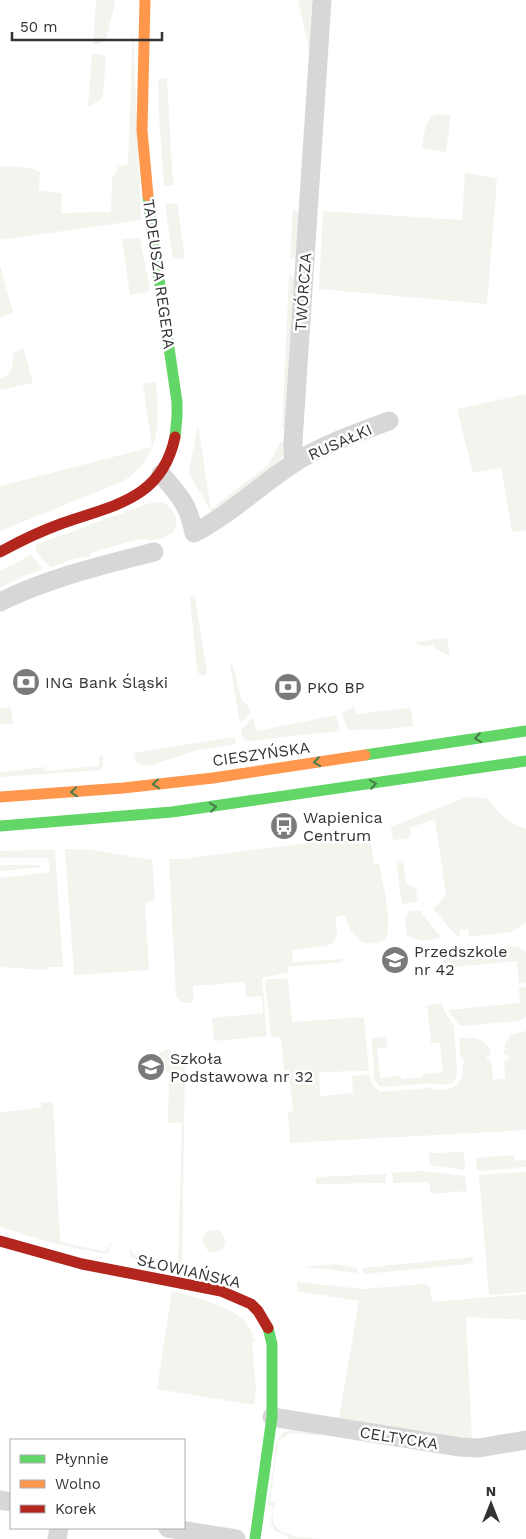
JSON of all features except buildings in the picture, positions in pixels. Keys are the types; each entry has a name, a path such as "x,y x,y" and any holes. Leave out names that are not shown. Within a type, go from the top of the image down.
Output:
{"street":[{"name":"TADEUSZA REGERA","path":"145,0 142,130 152,225 178,414 177,434 171,455 160,474"},
{"name":"TWÓRCZA","path":"293,464 292,442 322,0"},
{"name":"RUSAŁKI","path":"293,464 358,432 388,421"},
{"path":"0,552 45,530 112,507 132,498 148,487 160,474 186,505 191,517 194,533 213,522 293,464"},
{"path":"0,602 55,580 154,552"},
{"name":"CIESZYŃSKA","path":"0,797 123,788 213,778 526,731"},
{"path":"0,826 172,812 526,761"},
{"name":"SŁOWIAŃSKA","path":"0,1241 82,1264 221,1291 251,1304 264,1319 271,1337 273,1354 272,1418 255,1539"},
{"name":"CELTYCKA","path":"272,1418 460,1447 479,1448 526,1440"},
{"path":"174,1529 236,1539"}],"shaded area":[{"path":"96,0 115,0 107,38 100,44 93,44"},
{"path":"298,0 312,0 309,49"},
{"path":"133,26 141,220 0,240 0,166 32,168 40,173 39,191 62,193 61,213 111,212 112,178 119,166 128,164"},
{"path":"92,53 106,56 103,96 99,101 88,107"},
{"path":"167,78 174,185 164,186 158,79"},
{"path":"436,114 451,115 446,152 422,149 429,119"},
{"path":"465,172 497,179 487,304 319,289 323,211 462,220"},
{"path":"177,203 185,258 173,259 165,204"},
{"path":"293,209 300,213 297,257 290,259"},
{"path":"140,238 150,290 130,295 122,239"},
{"path":"0,265 13,313 0,318"},
{"path":"289,275 295,279 286,428 282,428"},
{"path":"23,347 33,383 0,390 0,378 8,375 12,366 13,354"},
{"path":"156,382 158,411 152,447 143,384"},
{"path":"526,394 526,530 512,532 501,468 473,473 457,409"},
{"path":"198,426 211,509 268,465 281,442 286,442 284,454 273,469 213,511 210,511 190,476 189,470"},
{"path":"152,447 145,462 122,482 0,531 0,486"},
{"path":"162,502 170,507 176,518 174,532 163,538 154,540 140,539 92,552 89,557 76,558 51,567 37,552 35,545 150,503"},
{"path":"31,555 43,569 0,588 0,571"},
{"path":"195,596 207,674 204,676 198,673 197,669 190,599"},
{"path":"447,638 450,656 437,650 432,645 421,646 415,642"},
{"path":"230,663 232,663 242,701 248,705 251,713 241,721 239,719"},
{"path":"11,707 13,724 0,724 0,708"},
{"path":"354,707 357,714 411,708 413,726 389,729 348,730 342,713"},
{"path":"336,715 340,731 250,741 245,740 241,732 253,717 256,731"},
{"path":"235,737 236,744 198,750 148,766 138,763 133,753"},
{"path":"103,755 101,770 0,777 0,772 44,767 46,773 46,771 99,766 99,756"},
{"path":"467,797 488,798 504,817 526,829 526,922 512,932 469,937 468,929 460,930 459,937 433,909 446,895 435,819 409,828 411,835 407,839 393,840 391,827"},
{"path":"370,835 374,864 379,864 388,914 385,939 374,944 362,942 351,931 345,915 335,917 337,933 333,943 326,946 292,950 293,962 342,959 343,962 288,967 288,973 262,978 267,1036 214,1041 212,1018 263,1013 262,996 246,997 245,982 193,986 194,1000 190,1003 183,1003 176,997 169,859 182,859"},
{"path":"65,849 92,850 152,860 155,900 149,901 145,905 149,970 74,975"},
{"path":"55,850 63,967 47,967 47,970 0,967 0,878 50,872 48,858 0,858 0,851"},
{"path":"396,861 403,861 406,883 416,889 418,901 402,904"},
{"path":"0,865 41,865 41,867 0,871"},
{"path":"411,911 420,911 440,936 439,938 421,941 407,936 406,916"},
{"path":"519,947 526,952 526,983 519,984 517,961 444,968 443,951"},
{"path":"288,978 292,1022 364,1017 369,1071 319,1072 320,1096 353,1093 352,1076 369,1074 373,1086 380,1092 429,1088 436,1090 448,1089 457,1085 462,1078 463,1064 465,1063 464,1059 461,1059 459,1038 475,1038 484,1042 491,1055 487,1056 487,1060 491,1060 493,1080 505,1079 504,1060 509,1059 508,1055 504,1055 505,1043 511,1035 526,1031 526,1130 290,1143 288,1112 293,1111 289,1071 284,1071 281,1038 271,1036 265,980"},
{"path":"526,987 526,1017 518,1021 460,1026 448,1010 520,1003 519,988"},
{"path":"443,1004 444,1011 454,1026 457,1073 455,1080 452,1083 442,1085 430,1083 379,1086 374,1079 372,1038 387,1037 387,1047 377,1048 380,1078 401,1076 401,1079 423,1077 423,1074 443,1072 440,1043 431,1043 427,1005"},
{"path":"168,1049 183,1056 185,1063 182,1270 178,1270 178,1267 133,1259 130,1253 130,1246 133,1255 178,1263 182,1123 168,1123 169,1072 160,1072 160,1053"},
{"path":"41,1102 53,1102 60,1242 104,1251 112,1243 107,1254 53,1243 0,1226 0,1112 41,1108"},
{"path":"464,1152 465,1170 430,1165 429,1153"},
{"path":"514,1155 514,1161 526,1160 526,1167 477,1171 476,1158"},
{"path":"421,1171 465,1176 467,1191 431,1194 429,1182 393,1183 392,1173"},
{"path":"526,1172 526,1292 489,1295 479,1175"},
{"path":"386,1174 386,1183 316,1184 316,1177"},
{"path":"214,1230 222,1233 225,1241 222,1249 214,1252 206,1249 203,1241 206,1233"},
{"path":"473,1257 473,1261 469,1264 364,1274 362,1268"},
{"path":"335,1264 357,1268 358,1273 305,1267"},
{"path":"297,1282 362,1289 426,1284 430,1287 432,1302 526,1294 526,1320 466,1317 472,1440 479,1442 339,1418 359,1301 297,1291"},
{"path":"172,1291 218,1305 234,1313 246,1323 255,1341 252,1342 256,1390 254,1405 157,1389"},
{"path":"291,1430 318,1434 318,1436 291,1434 286,1435 278,1442 270,1502 275,1503 273,1519 279,1530 285,1533 299,1537 320,1539 288,1539 287,1536 275,1531 271,1524 273,1506 268,1505 277,1441 283,1433"}],"traffic: fast":[{"path":"148,196 177,402 175,437"},
{"path":"365,755 526,731"},
{"path":"0,826 172,812 526,761"},
{"path":"255,1539 272,1417 272,1344 268,1328"}],"traffic: slow":[{"path":"145,0 142,130 148,196"},
{"path":"0,797 123,788 213,778 365,755"}],"traffic: jam":[{"path":"0,552 47,529 117,504 147,487 159,474 169,458 175,437"},
{"path":"0,1241 82,1264 221,1291 251,1304 258,1311 268,1328"}],"place":[{"name":"ING Bank Śląski","path":"26,682"},
{"name":"PKO BP","path":"288,687"},
{"name":"Wapienica Centrum","path":"284,826"},
{"name":"Przedszkole nr 42","path":"395,960"},
{"name":"Szkoła Podstawowa nr 32","path":"151,1067"}]}
